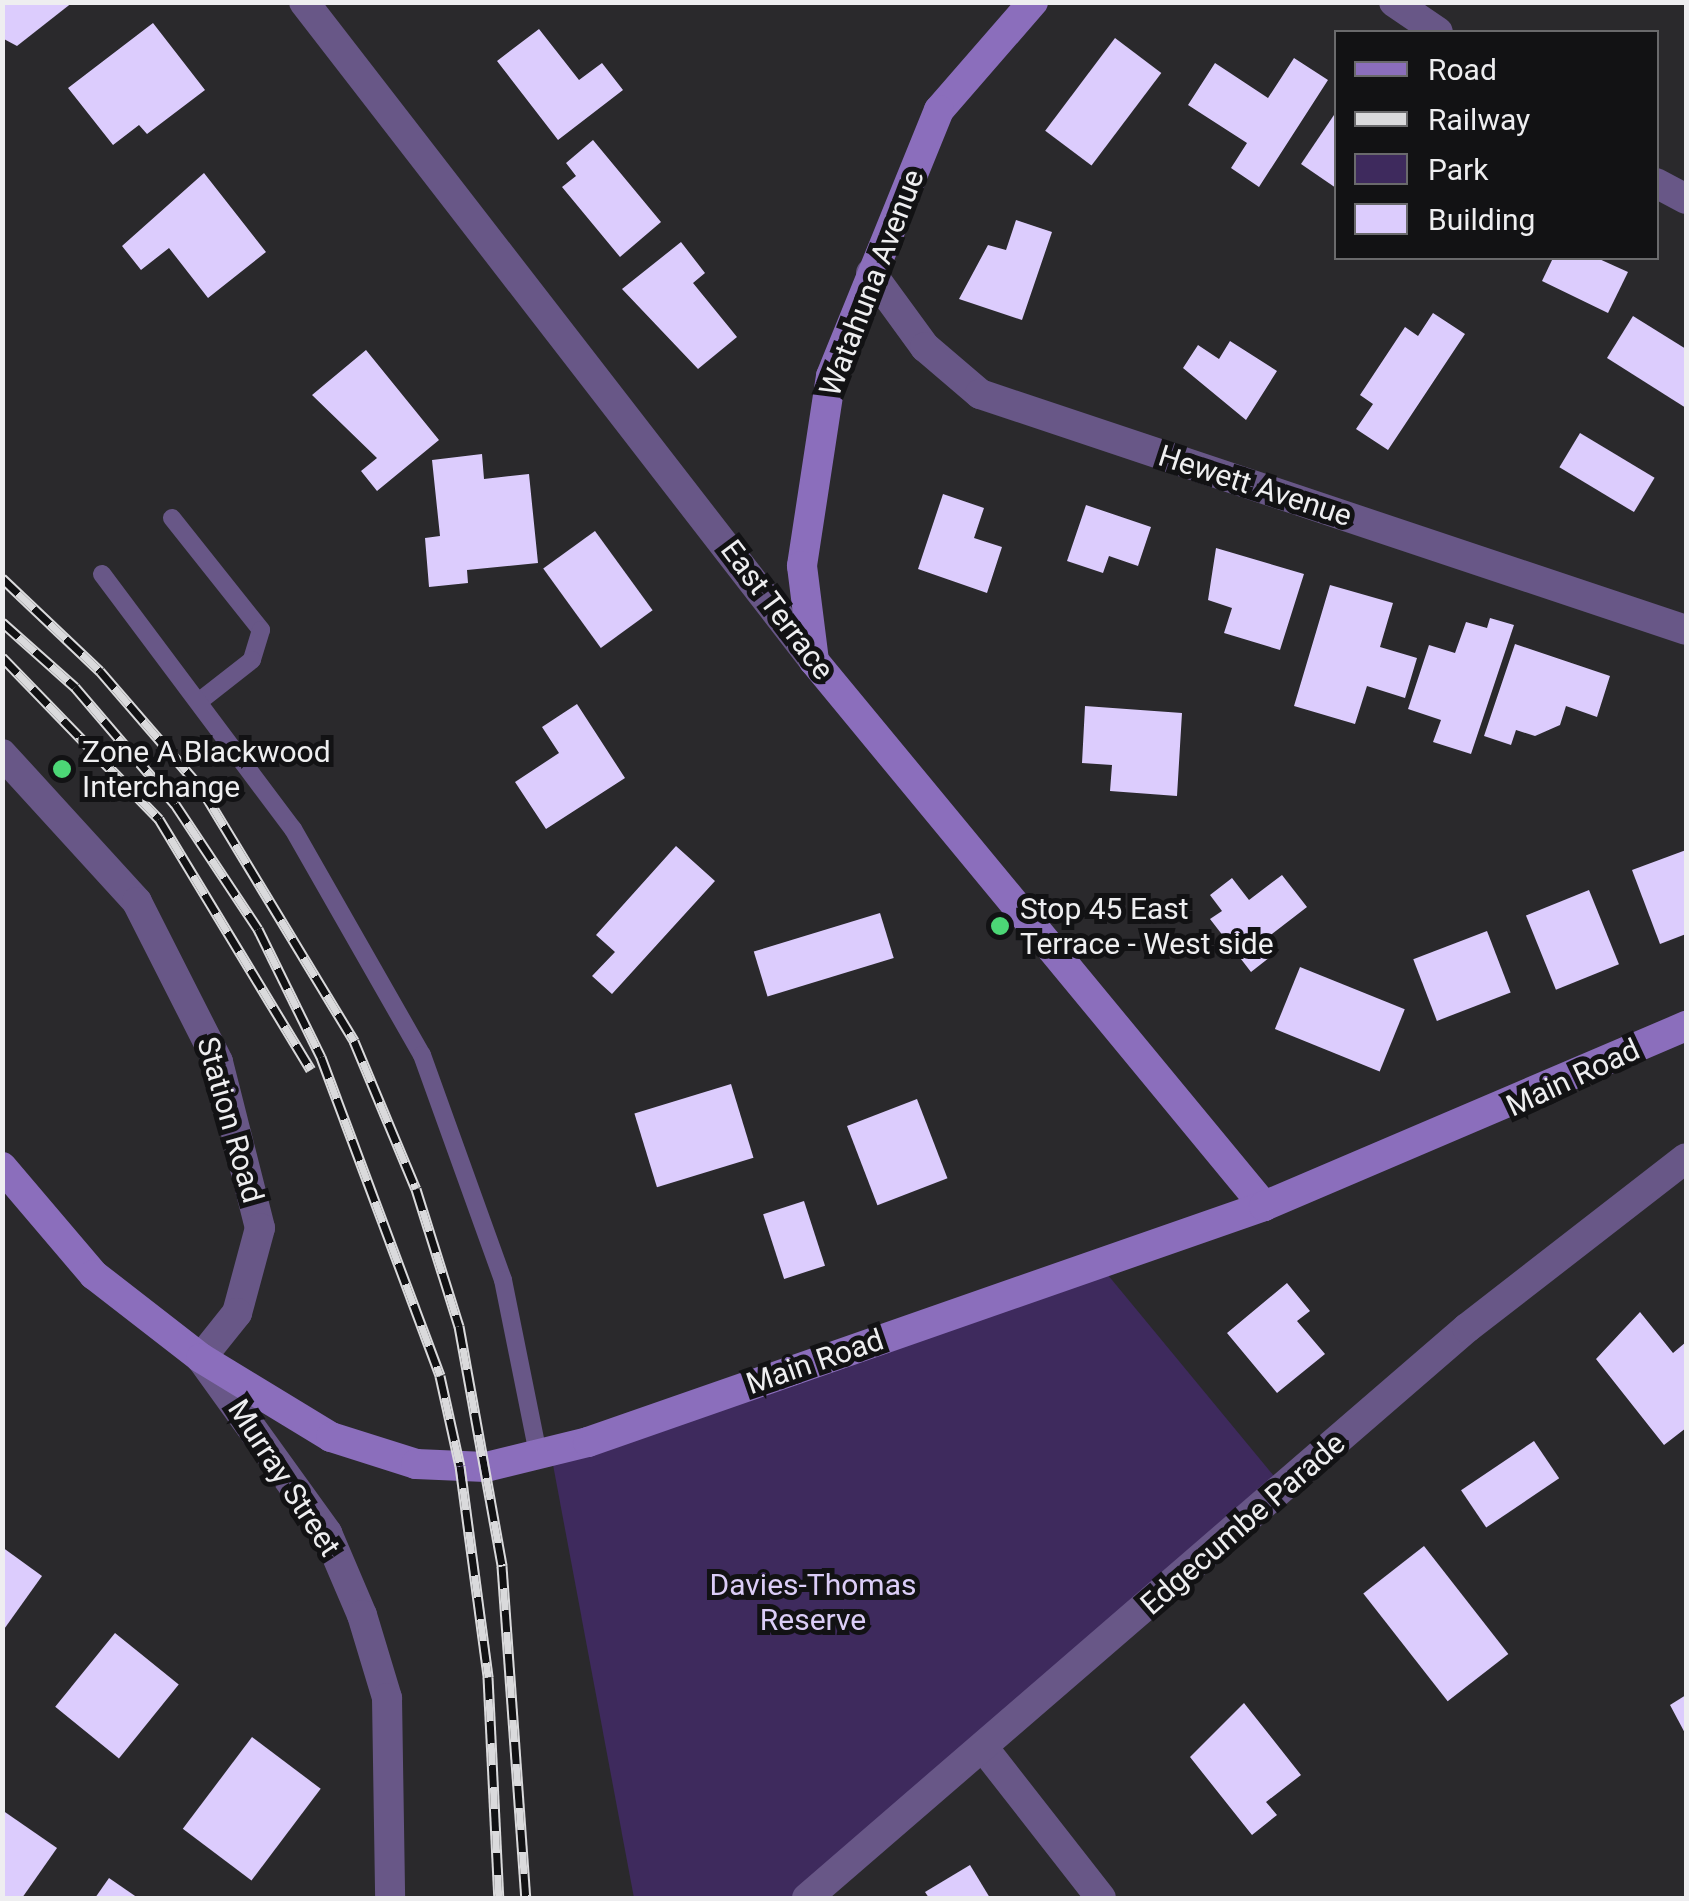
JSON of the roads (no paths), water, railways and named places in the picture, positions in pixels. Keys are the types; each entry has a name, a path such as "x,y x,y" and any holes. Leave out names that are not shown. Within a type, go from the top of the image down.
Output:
{"main road":[{"name":"Watahuna Avenue","path":"814,661 802,566 806,500 831,376 940,110 1034,2"},
{"name":"East Terrace","path":"814,661 1264,1206"},
{"name":"Main Road","path":"2,1166 94,1275 200,1358 331,1437 393,1460 486,1466 539,1458 1264,1206 1686,1026"}],"street":[{"name":"East Terrace","path":"304,2 814,661"},
{"path":"1394,2 1435,30"},
{"path":"1659,185 1686,199"},
{"name":"Hewett Avenue","path":"871,273 925,348 980,394 1686,630"},
{"name":"Station Road","path":"2,754 138,902 218,1062 260,1228 237,1312 200,1358"},
{"name":"Edgecumbe Parade","path":"808,1898 986,1751 1467,1328 1686,1158"},
{"name":"Murray Street","path":"200,1358 327,1533 362,1615 388,1698 390,1898"},
{"path":"986,1751 1101,1898"}],"lane":[{"path":"172,518 261,630 252,660 202,699"},
{"path":"102,574 202,699 355,928 422,1056 504,1280 539,1458"}],"railway":[{"path":"2,578 100,671 201,788 354,1041 416,1189 459,1326 502,1566 526,1898"},
{"path":"2,622 75,687 175,804 258,929 321,1057 440,1376 460,1466 488,1677 499,1898"},
{"path":"2,657 159,819 311,1070"}],"place":[{"name":"Zone A Blackwood Interchange","path":"62,769"},
{"name":"Stop 45 East Terrace - West side","path":"1000,926"}],"park label":[{"name":"Davies-Thomas Reserve","path":"813,1602"}]}
